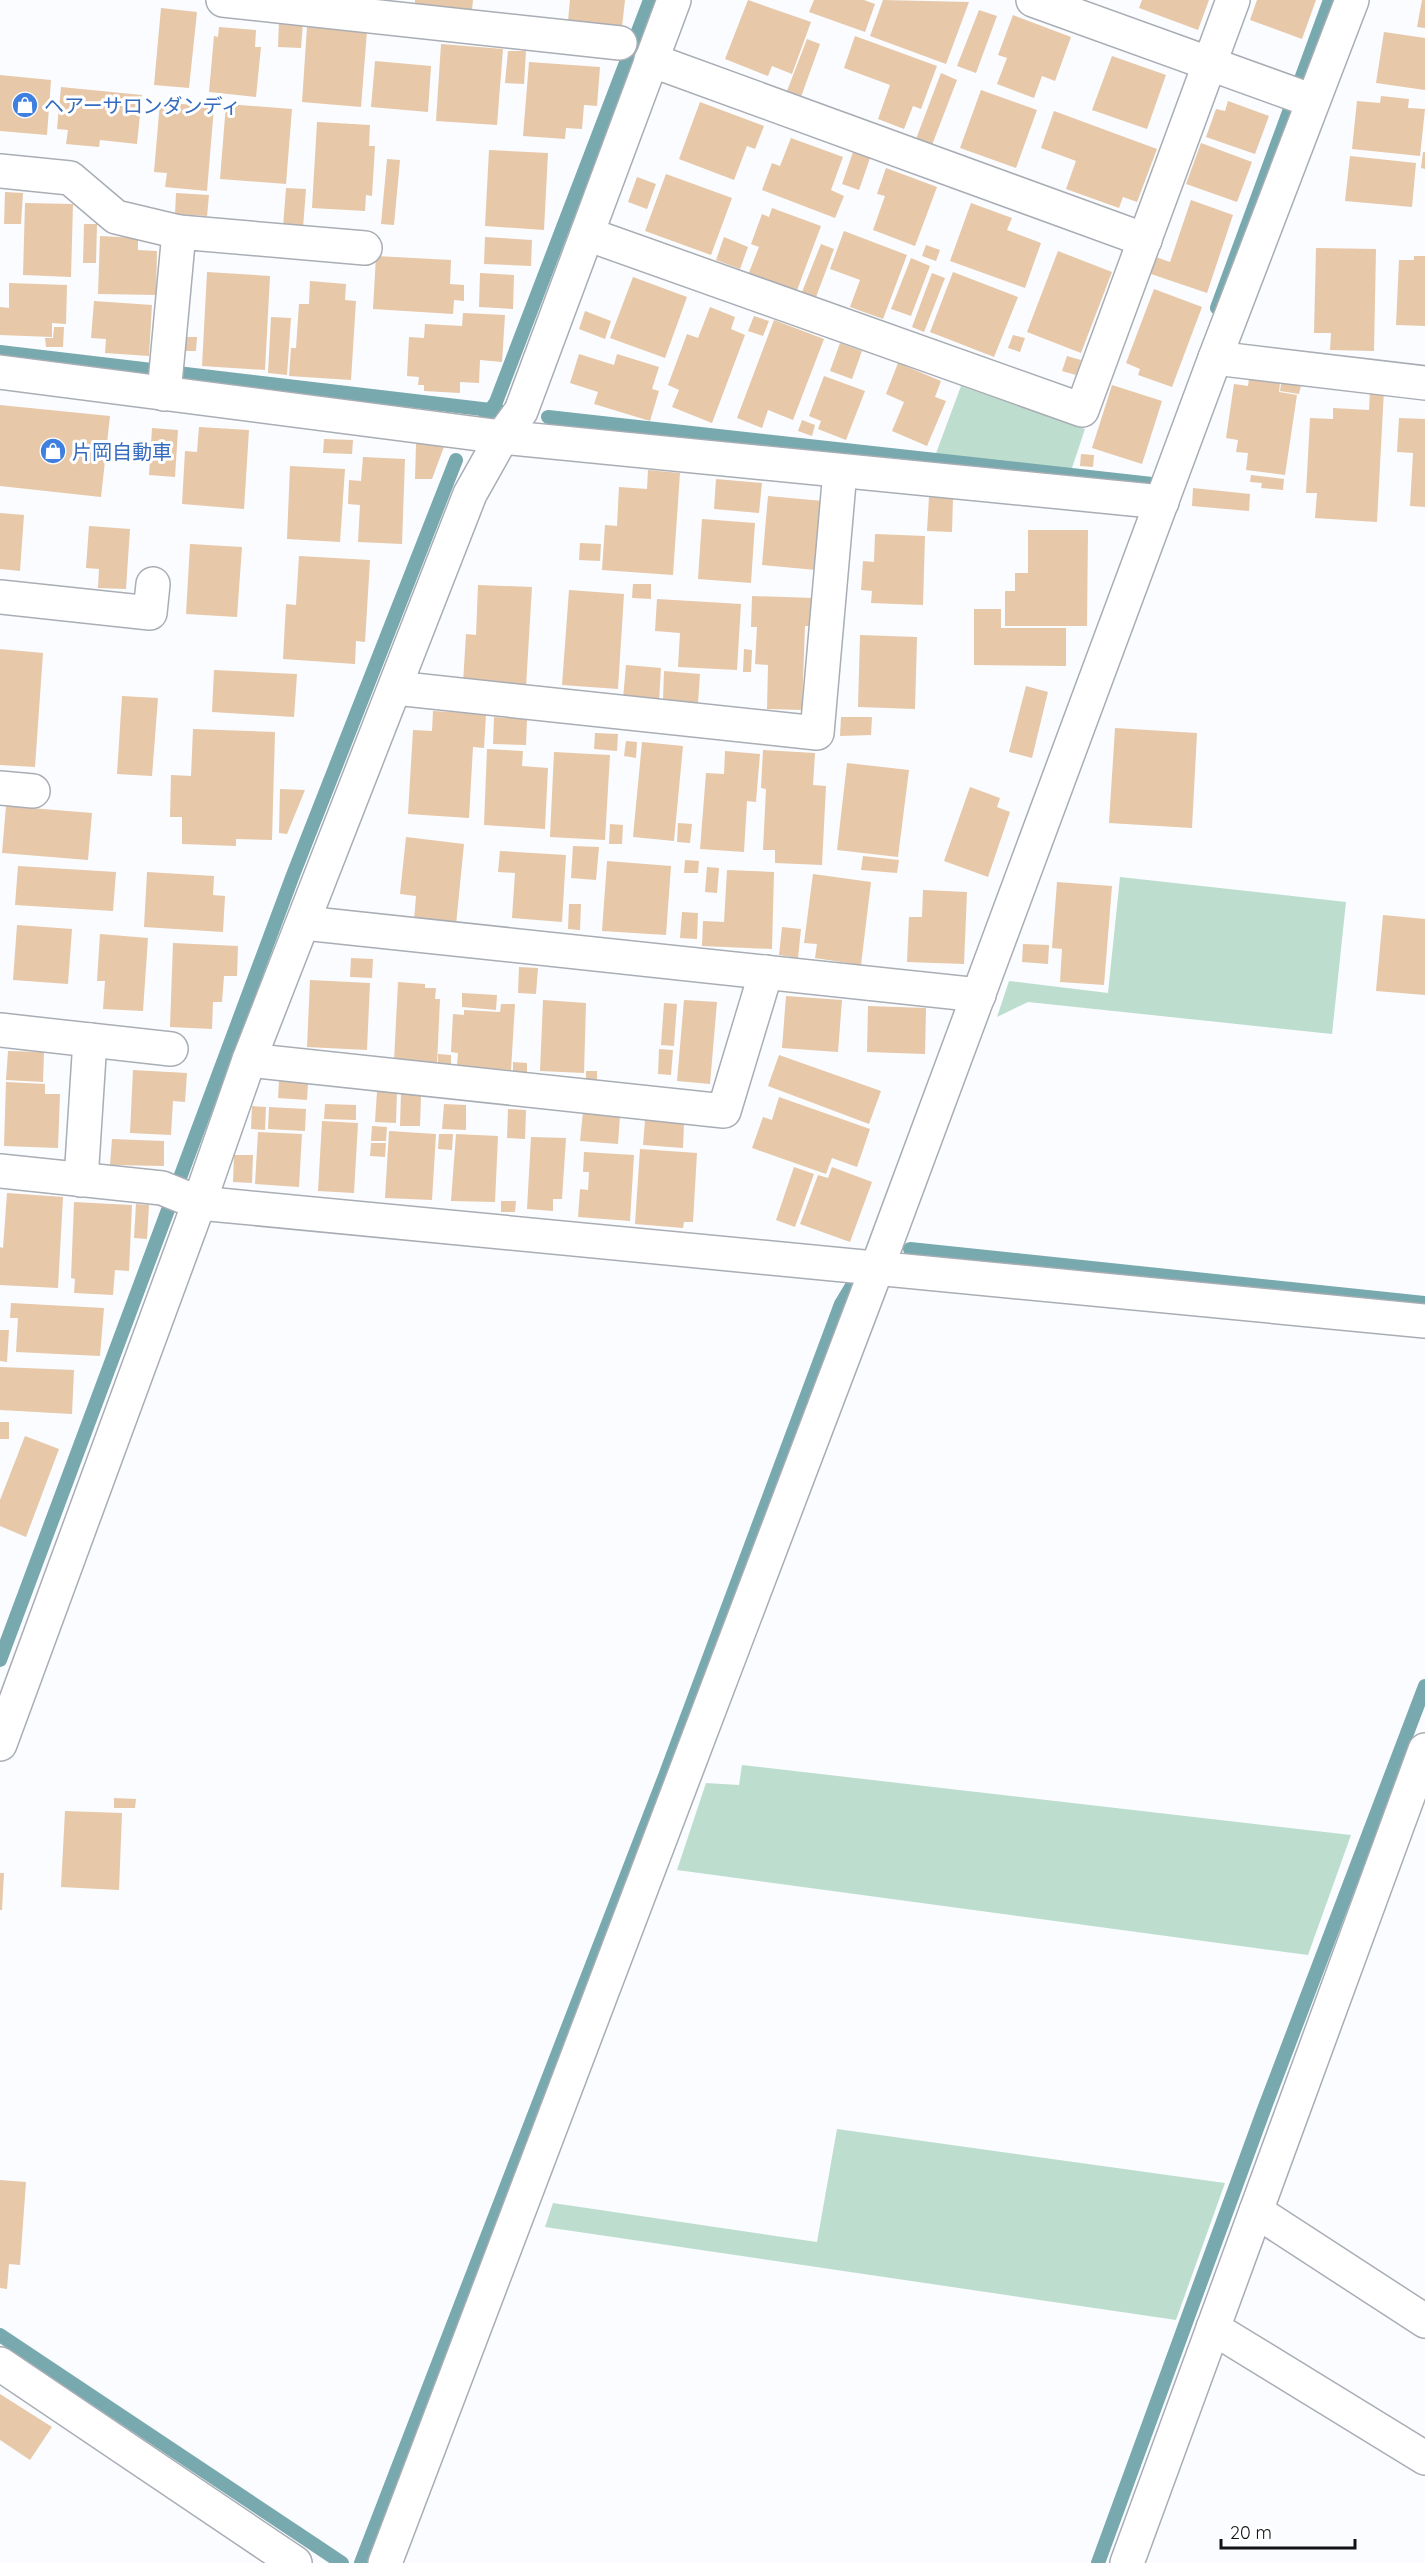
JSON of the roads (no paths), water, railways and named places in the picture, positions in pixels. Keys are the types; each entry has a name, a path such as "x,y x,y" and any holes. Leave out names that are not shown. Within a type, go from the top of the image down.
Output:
{"street":[{"path":"223,0 620,43"},
{"path":"0,1744 182,1196 249,1060 470,494 502,437 521,411 674,0"},
{"path":"1033,0 1300,96"},
{"path":"587,234 1082,410 1233,0"},
{"path":"385,2563 878,1268 968,994 1151,501 1215,358 1300,96 1352,0"},
{"path":"651,60 1145,240"},
{"path":"0,171 70,178 116,217 179,232 365,248"},
{"path":"166,379 179,232"},
{"path":"1215,358 1425,383"},
{"path":"0,372 166,379 502,437 1151,501"},
{"path":"395,688 817,733 840,471"},
{"path":"0,597 150,613 153,584"},
{"path":"0,788 33,791"},
{"path":"304,923 968,994"},
{"path":"249,1060 724,1111 766,972"},
{"path":"0,1030 171,1048"},
{"path":"81,1180 90,1040"},
{"path":"0,1172 81,1180 182,1196 878,1268 1425,1321"},
{"path":"1127,2563 1425,1750"},
{"path":"1256,2211 1425,2321"},
{"path":"1213,2328 1425,2458"},
{"path":"0,2364 295,2563"}],"waterway":[{"path":"486,416 496,402 650,0"},
{"path":"1217,308 1330,0"},
{"path":"0,352 499,411"},
{"path":"548,417 1152,484"},
{"path":"0,1660 293,875 456,460"},
{"path":"910,1249 1425,1303"},
{"path":"361,2563 665,1776 841,1304 853,1284"},
{"path":"1098,2563 1263,2112 1425,1686"},
{"path":"0,2335 342,2563"}],"place":[{"name":"ヘアーサロンダンディ","path":"25,105"},
{"name":"片岡自動車","path":"53,451"}]}
